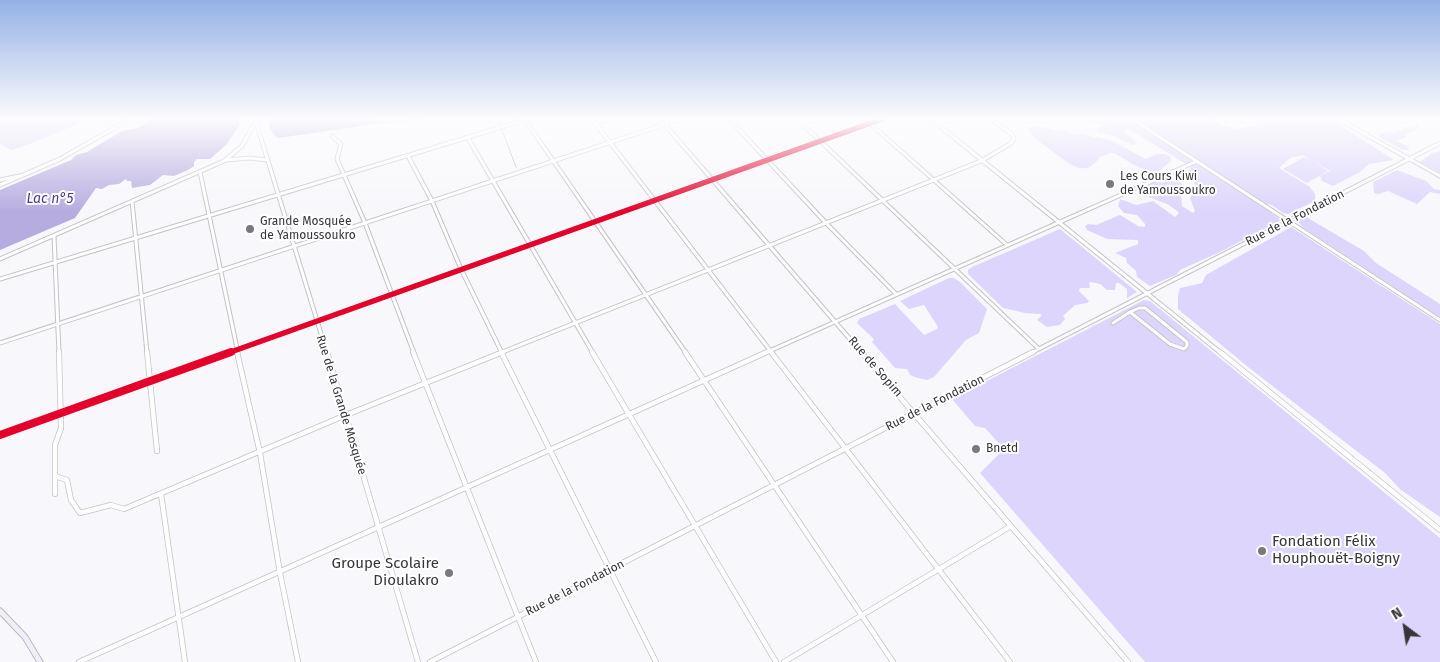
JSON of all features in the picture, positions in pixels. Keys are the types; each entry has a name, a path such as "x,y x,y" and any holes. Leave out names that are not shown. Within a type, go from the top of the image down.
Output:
{"main road":[{"path":"0,611 25,637 40,662"}],"street":[{"path":"0,185 33,172 74,150"},
{"path":"0,259 200,172 224,160 238,150"},
{"name":"Rue de la Grande Mosquée","path":"264,150 346,415 418,662"},
{"path":"339,150 336,159 365,223 390,294 536,662"},
{"path":"0,279 428,150"},
{"path":"475,150 628,415 776,662"},
{"path":"546,150 646,294 893,662"},
{"path":"0,342 586,150"},
{"path":"616,150 1010,662"},
{"name":"Rue de Sopim","path":"687,150 1128,662"},
{"path":"758,150 896,294"},
{"path":"0,435 390,294 798,150"},
{"path":"828,150 1039,349"},
{"path":"899,150 1007,245"},
{"path":"968,150 1440,530"},
{"path":"55,476 67,480 71,500 80,513 111,505 124,509 346,415 981,161 1000,150"},
{"path":"1178,150 1440,320"},
{"path":"1394,150 1440,176"},
{"name":"Rue de la Fondation","path":"430,662 1427,150"},
{"path":"408,156 432,201 461,269 549,451 656,662"},
{"path":"224,160 250,158 267,160"},
{"path":"79,662 280,573 835,321 1196,162"},
{"path":"0,180 33,172"},
{"path":"200,172 260,453 280,573 298,662"},
{"path":"132,201 158,451"},
{"path":"54,236 61,414 61,428 55,445 55,494"},
{"path":"1113,323 1130,312 1139,308 1145,308 1187,342 1187,346 1184,349 1170,344 1130,312"},
{"path":"161,494 185,662"},
{"path":"784,662 1011,526"}],"shaded area":[{"path":"1050,150 1129,150 1146,159 1156,154 1165,154 1171,157 1171,161 1159,171 1150,172 1114,153 1100,157 1088,168 1079,168 1071,165"},
{"path":"1163,150 1378,150 1394,160 1369,164 1360,172 1333,186 1322,181 1320,176 1330,171 1315,162 1328,171 1307,183 1283,169 1304,157 1312,161 1303,155 1290,158 1279,168 1310,187 1315,194 1315,201 1288,214 1283,213 1272,205 1263,203 1263,207 1281,220 1222,251 1180,270 1176,275 1150,286 1137,277 1136,271 1127,263 1126,258 1115,253 1138,244 1138,240 1107,239 1087,230 1085,226 1088,224 1096,225 1120,215 1138,226 1145,227 1145,224 1137,215 1124,213 1118,206 1120,199 1136,205 1153,201 1175,217 1179,213 1176,210 1167,204 1144,195 1142,191 1143,187 1157,181 1170,180 1181,183 1186,192 1181,196 1182,206 1193,213 1195,211 1190,198 1197,187 1189,176 1188,171 1191,167"},
{"path":"1440,151 1440,173 1420,162 1432,153"},
{"path":"1397,170 1426,181 1434,189 1440,190 1440,194 1430,192 1417,204 1388,191 1378,194 1374,193 1373,182"},
{"path":"1306,217 1364,251 1376,263 1440,304 1440,317 1304,228 1298,220"},
{"path":"1291,227 1440,324 1440,517 1401,490 1385,473 1248,367 1178,309 1180,288 1202,283 1206,275"},
{"path":"1060,229 1137,292 1127,298 1127,289 1119,283 1116,283 1115,290 1107,290 1100,284 1091,282 1089,283 1090,288 1080,288 1079,291 1089,301 1075,305 1063,316 1065,319 1060,325 1047,327 1037,320 1042,315 1040,314 1003,308 968,274 968,270 972,267"},
{"path":"949,278 954,278 961,283 987,309 979,333 966,340 934,377 927,380 910,375 907,369 895,368 872,342 874,339 857,323 859,319 895,304 924,335 938,327 924,305 909,309 900,301"},
{"path":"1144,300 1150,301 1440,538 1440,662 1145,662 980,473 1004,449 985,428 975,426 952,399"}],"water":[{"name":"Lac n°5","path":"91,150 220,150 210,159 197,159 194,162 194,166 188,170 174,176 163,175 150,185 132,188 131,181 126,179 119,184 109,185 102,189 96,188 75,218 0,250 0,190 71,160 76,155"}],"waterway":[{"path":"510,150 516,167"}],"transit line":[{"path":"0,435 796,150"}],"place":[{"name":"Les Cours Kiwi de Yamoussoukro","path":"1110,184"},
{"name":"Grande Mosquée de Yamoussoukro","path":"250,229"},
{"name":"Bnetd","path":"976,449"},
{"name":"Fondation Félix Houphouët-Boigny","path":"1262,551"},
{"name":"Groupe Scolaire Dioulakro","path":"449,573"}]}
